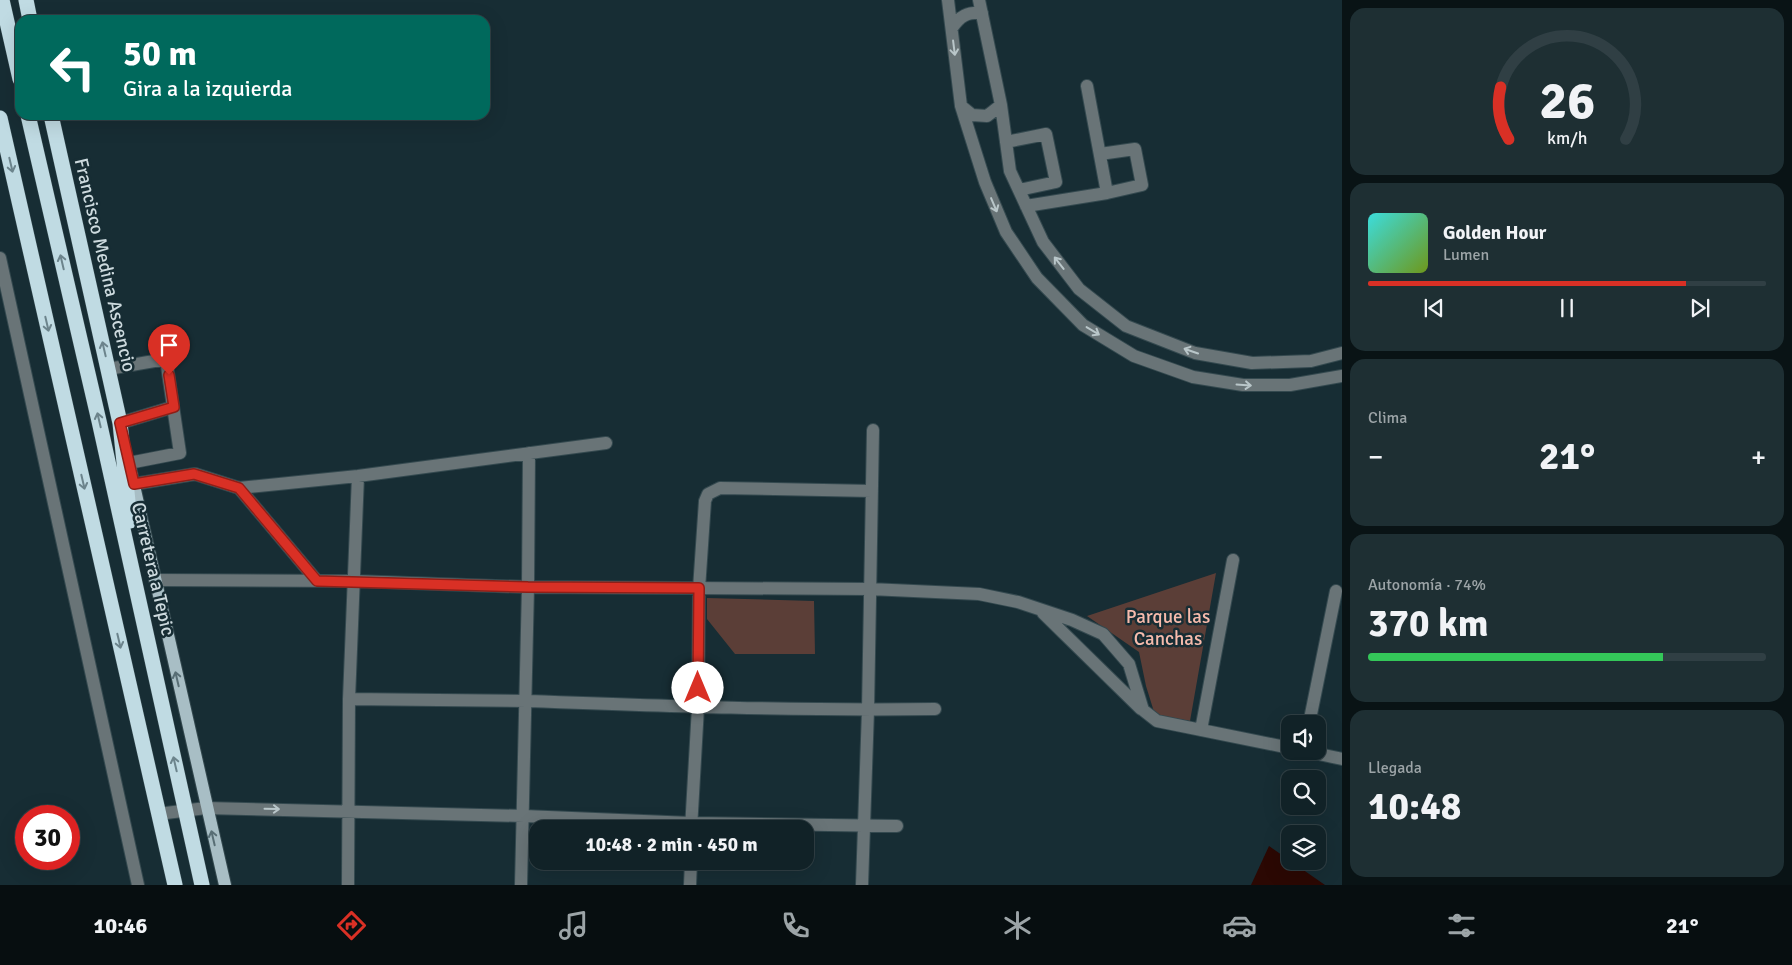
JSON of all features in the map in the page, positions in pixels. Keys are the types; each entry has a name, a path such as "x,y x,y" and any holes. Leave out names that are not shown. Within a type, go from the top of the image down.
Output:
{"highway":[{"path":"2,0 15,57"},
{"path":"26,0 29,15"},
{"path":"0,118 175,885"},
{"name":"Carretera a Tepic","path":"29,120 202,885"},
{"name":"Francisco Medina Ascencio","path":"52,120 120,423 136,588"},
{"path":"34,139 71,202"}],"main road":[{"name":"Francisco Medina Ascencio","path":"120,423 225,885"}],"street":[{"path":"948,0 961,106 985,182 1006,232 1037,278 1083,325 1134,356 1193,378 1243,385 1290,385 1342,376"},
{"path":"979,0 1001,105 1010,171 1043,242 1079,289 1126,326 1194,353 1252,362 1311,361 1342,352"},
{"path":"952,28 958,19 966,13 982,13"},
{"path":"1086,86 1107,193"},
{"path":"961,106 972,115 987,116 1001,105"},
{"path":"1006,142 1046,134 1056,182 1019,190"},
{"path":"1026,206 1107,193 1142,185 1135,149 1100,154"},
{"path":"0,258 138,885"},
{"path":"108,369 166,359 180,453 129,463"},
{"path":"120,423 174,407"},
{"path":"862,885 868,710 873,430"},
{"path":"134,484 194,474 239,488 358,476 606,443"},
{"path":"521,885 524,816 529,453"},
{"path":"348,885 349,699 358,476"},
{"path":"239,488 317,581"},
{"path":"691,820 698,708 699,588 705,502 708,494 720,488 872,491"},
{"path":"1201,730 1233,560"},
{"path":"155,580 353,581 528,587 870,590 979,594 1018,602 1072,620 1103,634 1129,664 1143,710"},
{"path":"1311,715 1336,591"},
{"path":"1039,609 1143,710 1157,721 1281,746"},
{"path":"349,699 525,701 698,708 935,709"},
{"path":"1326,756 1342,759"},
{"path":"158,814 206,808 524,816 591,820"},
{"path":"814,826 897,826"},
{"path":"690,885 691,870"}],"green space":[{"name":"Parque las Canchas","path":"1216,573 1190,721 1155,715 1146,686 1139,652 1087,616"},
{"path":"707,598 814,601 815,654 735,654 707,619"}],"shaded area":[{"path":"1269,846 1281,854 1281,870 1303,870 1325,885 1251,885"}],"route":[{"path":"169,375 174,407 120,423 134,484 194,474 239,488 317,581 528,587 699,588 698,688"}]}
